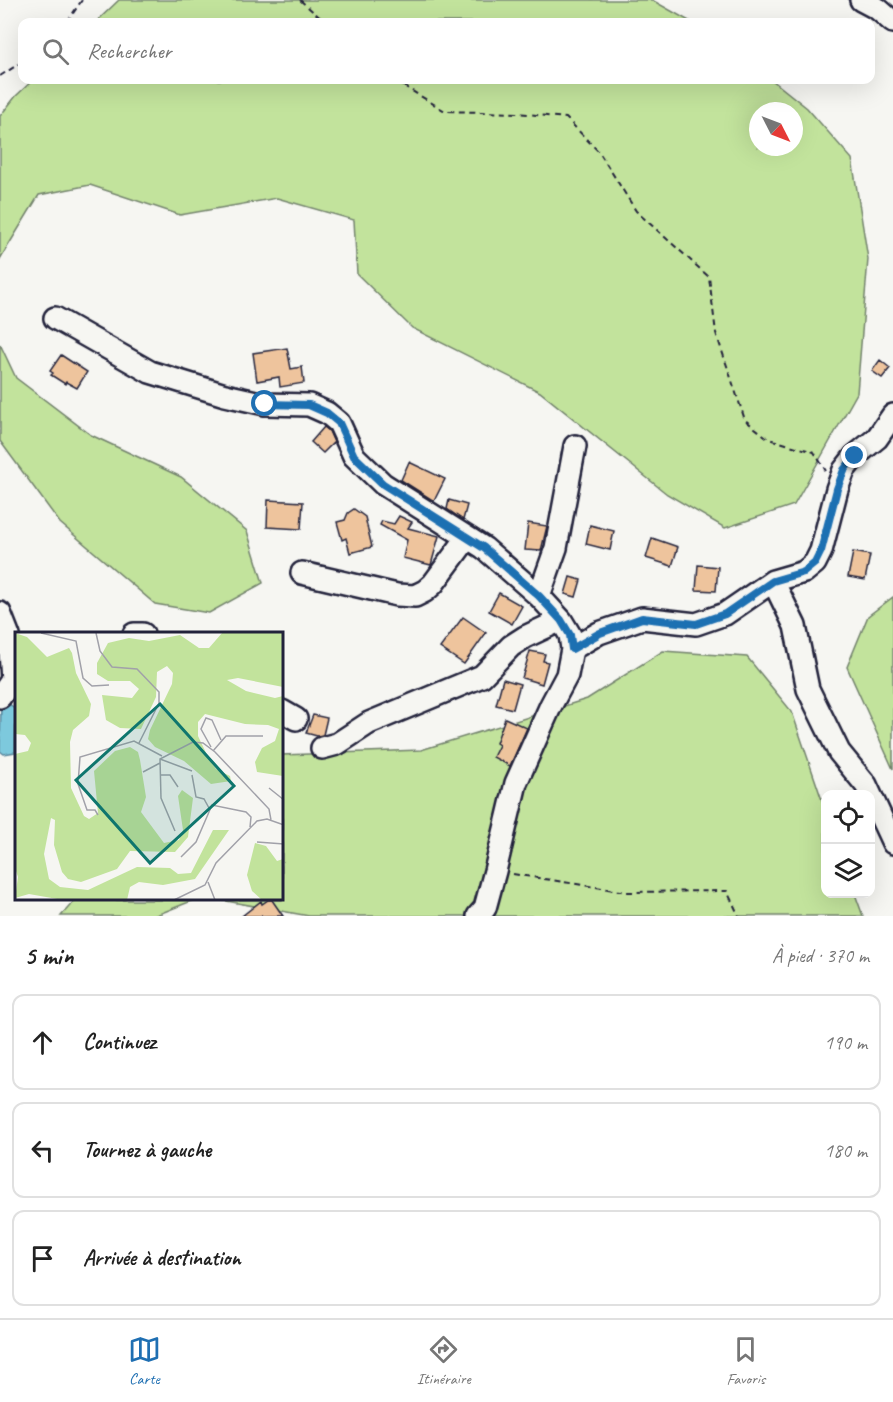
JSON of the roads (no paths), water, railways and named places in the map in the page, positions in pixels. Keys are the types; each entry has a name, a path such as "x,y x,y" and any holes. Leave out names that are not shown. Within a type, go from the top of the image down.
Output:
{"street":[{"path":"861,0 878,9 893,22"},
{"path":"55,318 150,372 245,400 265,404 309,405 327,413 339,423 354,456 383,484 484,548 539,596 561,620 570,635 572,649 567,675 516,783 485,908 478,916"},
{"path":"572,649 600,633 642,618 696,624 725,614 773,581 804,572 815,563 821,551 844,470 855,456 877,438 893,415"},
{"path":"539,596 556,548 575,446"},
{"path":"302,573 397,596 416,596 433,584 467,538"},
{"path":"773,581 795,626 808,689 839,752 866,785 893,843"},
{"path":"0,613 13,647 12,680 0,697"},
{"path":"322,748 337,744 369,723 482,676 511,646 561,620"}],"water":[{"path":"1,702 15,708 15,752 4,754 0,751"}]}
